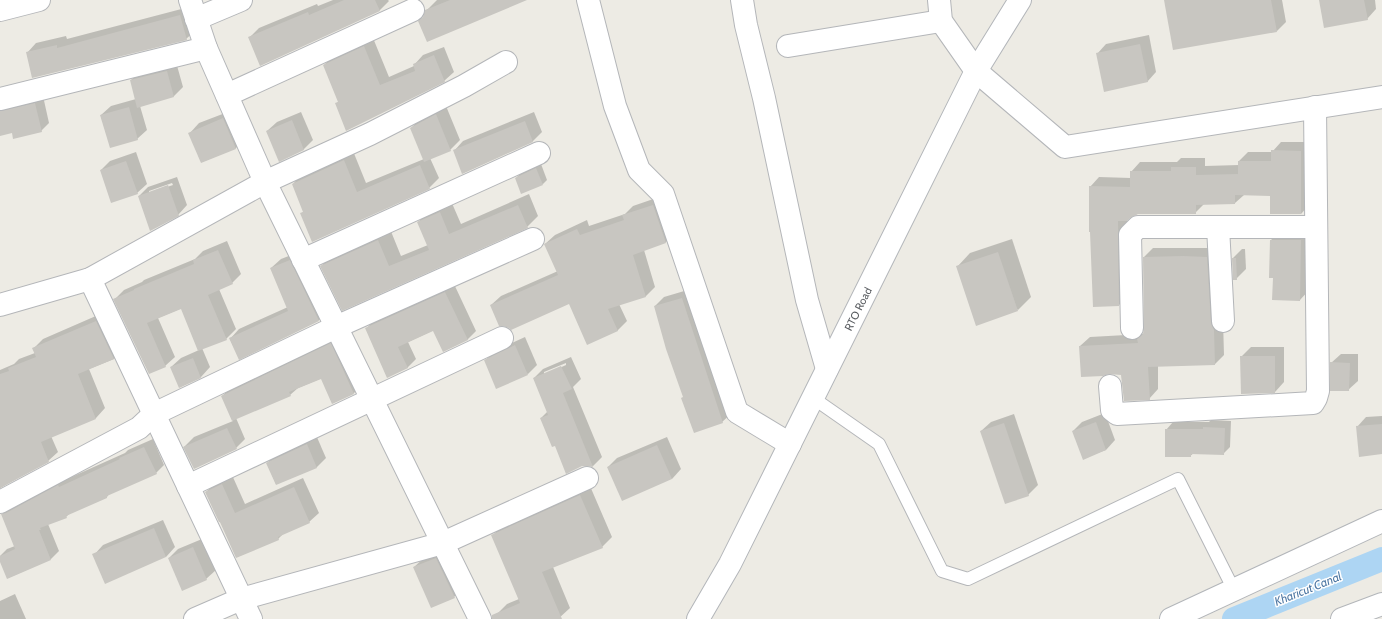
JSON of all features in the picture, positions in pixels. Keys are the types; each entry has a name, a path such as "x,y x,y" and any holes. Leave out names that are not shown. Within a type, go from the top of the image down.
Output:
{"street":[{"path":"0,10 39,0"},
{"path":"241,0 193,9 206,48 265,182 480,619"},
{"path":"588,0 615,106 639,170 663,194 737,412 790,444"},
{"path":"742,0 746,25 764,98 807,300 827,369"},
{"name":"RTO Road","path":"698,619 730,564 976,71 1020,0"},
{"path":"227,95 413,10"},
{"path":"788,46 940,11 976,71 1065,147 1382,97"},
{"path":"0,99 206,48"},
{"path":"0,305 90,279 265,182 370,134 464,86 506,62"},
{"path":"1110,386 1112,410 1117,414 1313,403 1318,391 1315,107"},
{"path":"303,260 539,153"},
{"path":"1132,328 1130,235 1138,227 1316,227"},
{"path":"1218,227 1223,321"},
{"path":"0,502 139,428 154,414 336,327 533,239"},
{"path":"90,279 251,619"},
{"path":"188,486 502,338"},
{"path":"195,619 241,599 443,543 587,478"},
{"path":"1171,619 1382,521"},
{"path":"1342,619 1382,604"}],"lane":[{"path":"813,398 879,444 942,571 968,579 1178,479 1234,590"}],"building":[{"path":"344,0 375,0 380,11 260,66 248,37 308,12 309,15"},
{"path":"450,0 527,0 427,42 418,21 423,17 425,10"},
{"path":"1164,0 1271,0 1277,32 1173,50"},
{"path":"1319,0 1364,0 1368,20 1324,28"},
{"path":"180,15 187,40 32,78 26,52 57,45 57,48"},
{"path":"1140,44 1148,82 1104,92 1096,53"},
{"path":"364,46 380,85 415,71 413,64 434,55 445,82 346,131 335,103 338,102 323,65"},
{"path":"167,71 174,97 137,108 130,80"},
{"path":"35,103 42,132 13,139 12,133 0,136 0,111"},
{"path":"129,107 138,140 110,148 100,115"},
{"path":"436,114 451,151 424,162 410,128"},
{"path":"223,118 236,149 201,163 188,133"},
{"path":"292,120 304,150 279,162 266,131"},
{"path":"525,121 533,142 462,174 453,150"},
{"path":"1271,150 1301,151 1301,214 1270,214 1270,196 1235,195 1235,204 1196,205 1196,214 1138,214 1127,221 1118,221 1119,306 1093,307 1089,232 1089,186 1130,187 1130,171 1171,171 1171,167 1196,167 1196,175 1238,174 1238,161 1271,161"},
{"path":"344,160 357,192 420,165 430,189 312,242 300,213 303,212 292,184"},
{"path":"126,161 138,194 111,203 100,170"},
{"path":"536,168 543,185 521,194 515,178"},
{"path":"168,185 179,216 150,231 138,196"},
{"path":"518,205 528,228 342,311 320,266 378,240 389,266 429,250 417,222 440,212 449,234"},
{"path":"653,205 666,243 633,255 646,297 608,309 618,331 587,345 569,304 511,330 503,326 499,326 490,305 558,275 544,244 577,229 580,235 624,220 622,215"},
{"path":"1270,240 1301,240 1300,301 1272,300 1273,278 1269,278"},
{"path":"218,250 233,284 208,295 227,340 198,351 181,309 147,323 166,367 149,374 113,299 194,264 193,260"},
{"path":"998,252 1018,311 976,326 956,266"},
{"path":"1143,257 1207,257 1211,322 1214,330 1215,365 1148,367 1150,400 1124,401 1121,375 1109,374 1103,376 1081,377 1079,346 1138,343 1137,339 1143,334"},
{"path":"1232,258 1236,258 1237,280 1233,280"},
{"path":"290,260 319,321 239,360 229,338 288,311 270,268"},
{"path":"445,292 468,340 443,352 433,331 398,347 408,368 387,378 365,328"},
{"path":"682,298 723,423 694,433 681,398 683,397 666,349 654,306"},
{"path":"96,321 114,359 78,374 96,419 41,442 49,462 0,488 0,374 9,371 8,368 36,357 32,348"},
{"path":"331,343 354,394 332,404 321,379 289,392 291,396 232,421 221,396"},
{"path":"515,345 528,375 496,389 484,360"},
{"path":"1240,356 1275,356 1275,393 1241,394"},
{"path":"193,358 201,378 179,388 170,367"},
{"path":"1330,362 1350,363 1349,391 1330,391"},
{"path":"561,366 572,389 563,393 593,467 582,466 566,474 555,446 552,447 540,418 548,415 533,378"},
{"path":"1096,422 1106,450 1083,460 1072,431"},
{"path":"1004,423 1029,496 1005,504 980,431"},
{"path":"1382,424 1382,454 1359,457 1356,426"},
{"path":"1203,427 1225,428 1224,455 1191,454 1191,457 1165,457 1165,429 1203,429"},
{"path":"227,428 237,449 194,469 183,447"},
{"path":"307,444 317,468 276,485 266,463"},
{"path":"657,445 672,479 622,501 607,467"},
{"path":"144,447 157,474 66,516 67,518 40,528 41,530 39,530 51,560 7,579 0,562 0,556 15,549 1,514 6,513 58,485 59,487"},
{"path":"222,484 235,513 294,487 310,523 278,537 279,540 236,558 205,492"},
{"path":"580,495 603,548 542,572 562,619 492,619 492,615 520,603 491,535"},
{"path":"154,528 166,557 105,584 92,554"},
{"path":"193,547 207,580 182,591 168,558"},
{"path":"436,558 455,598 431,608 413,567"}],"waterway":[{"name":"Kharicut Canal","path":"1234,619 1382,559"}]}
